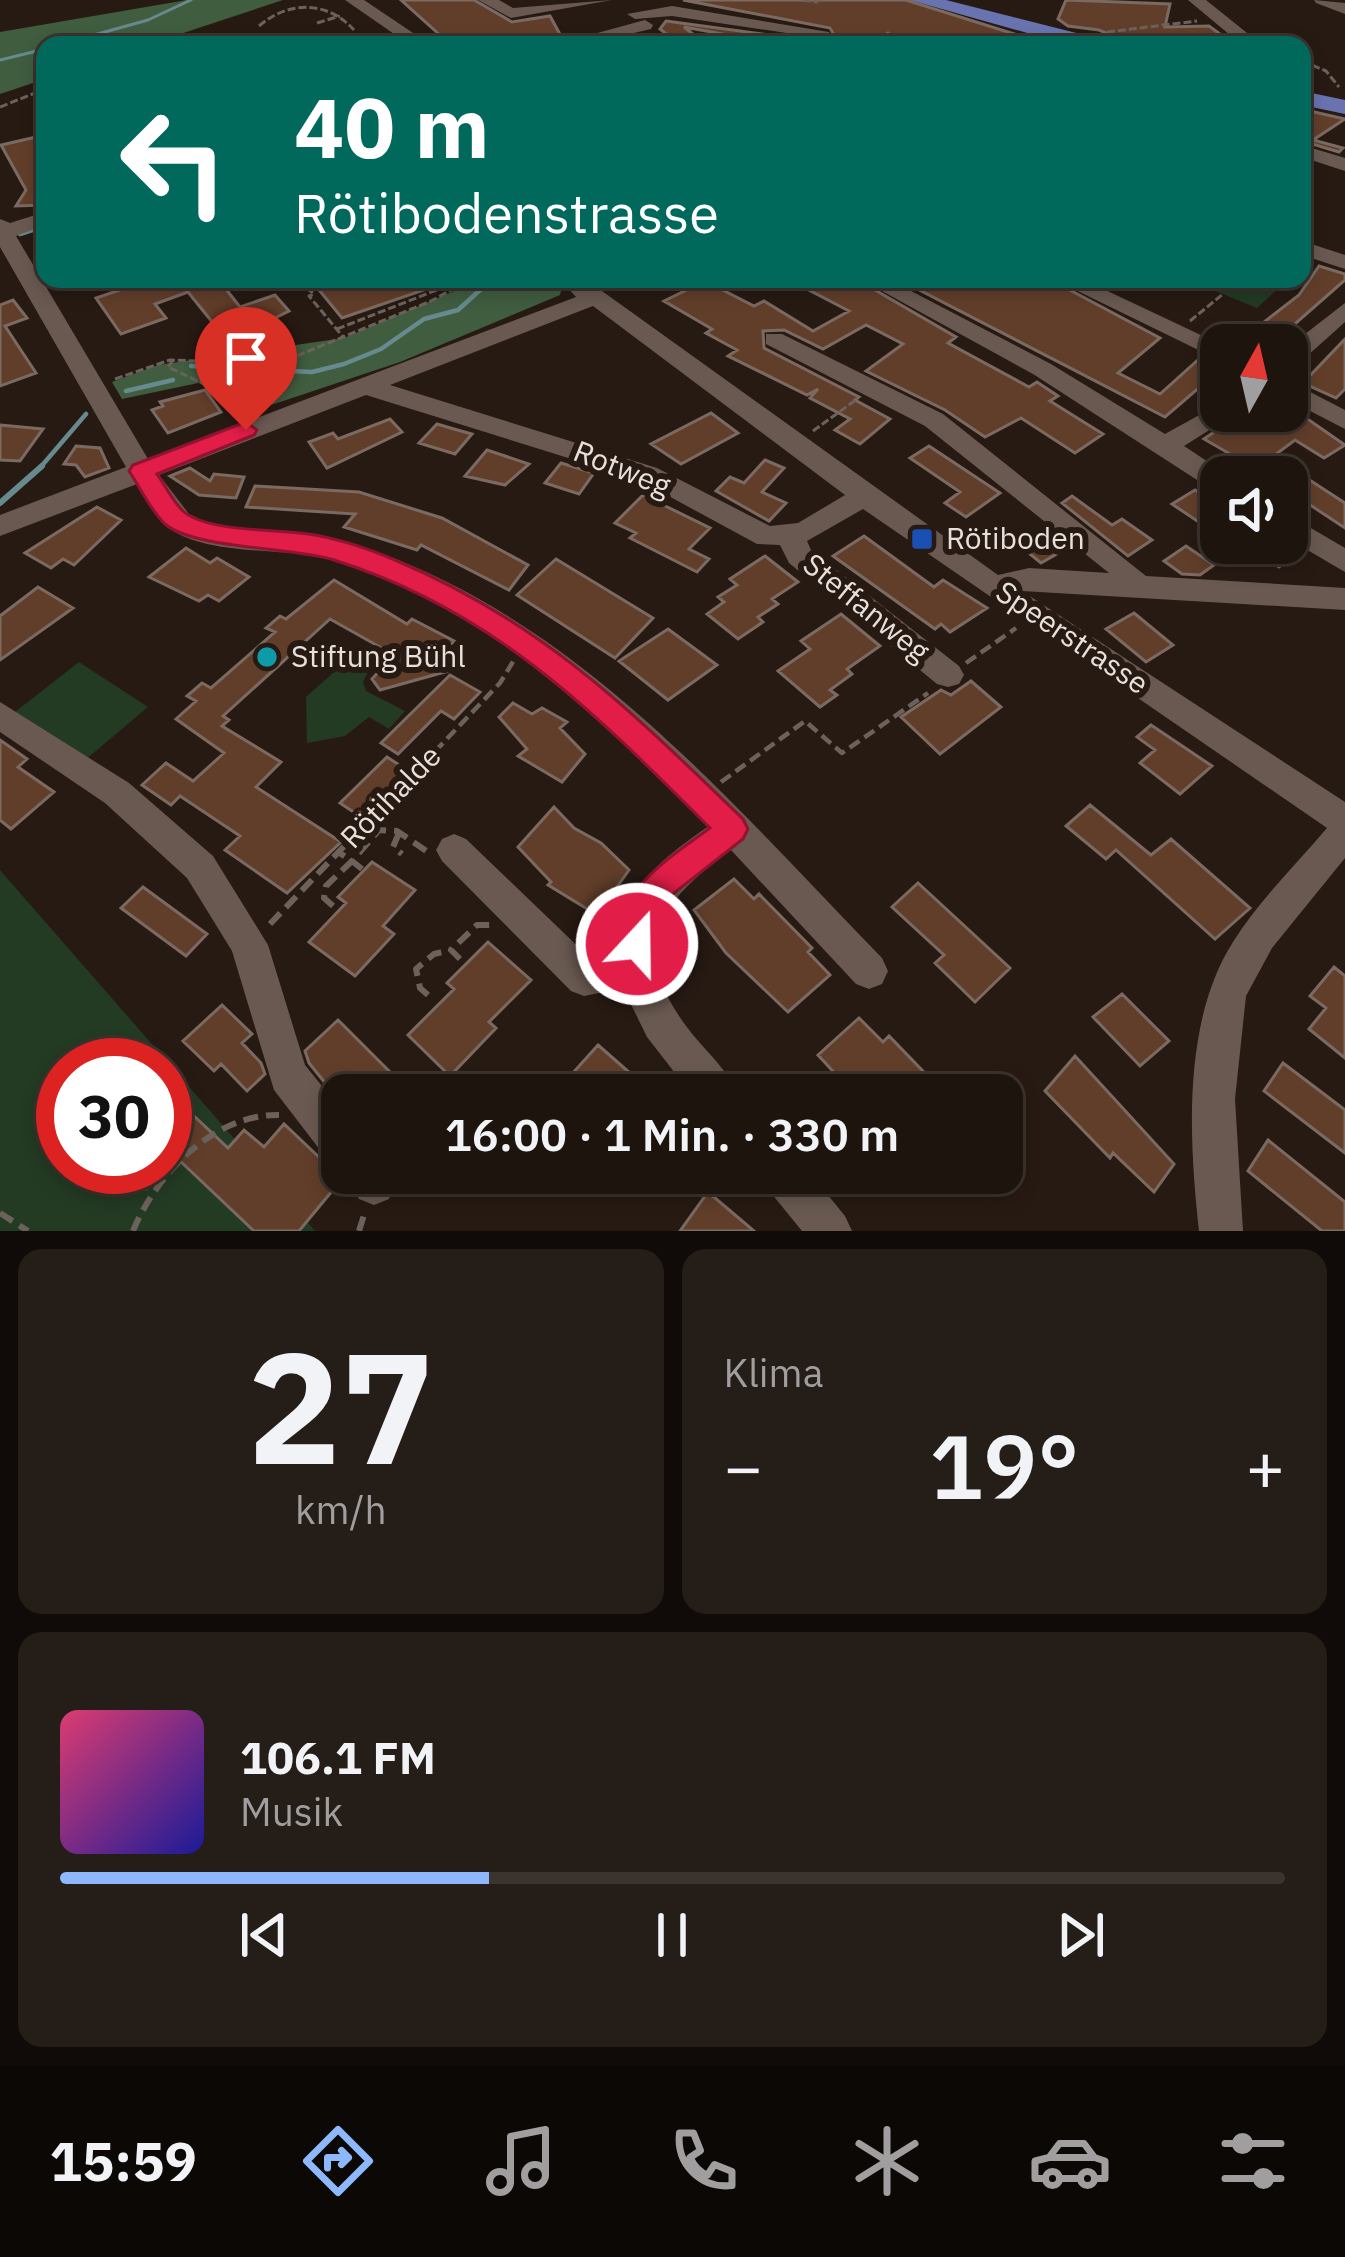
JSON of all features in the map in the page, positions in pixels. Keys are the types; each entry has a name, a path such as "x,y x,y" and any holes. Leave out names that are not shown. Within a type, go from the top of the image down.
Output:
{"main road":[{"path":"921,0 1040,36"},
{"path":"1311,100 1345,106"}],"street":[{"path":"353,0 408,36"},
{"path":"486,0 511,13 604,0"},
{"path":"1196,0 1240,36"},
{"path":"1322,0 1345,9"},
{"path":"588,36 672,11 823,36"},
{"path":"1311,154 1345,165"},
{"path":"36,221 1,231 142,471 176,520 221,534 312,544 382,565 528,644 595,694 702,796 869,971"},
{"path":"1311,251 1345,262"},
{"path":"0,526 584,302 585,288"},
{"name":"Speerstrasse","path":"590,288 863,496 1345,821"},
{"path":"888,288 1042,369 1200,468"},
{"path":"1083,288 1200,344"},
{"path":"1308,343 1345,310"},
{"path":"774,339 934,420 1126,571 1139,588"},
{"name":"Rotweg","path":"368,387 648,474 745,528 767,537 791,537"},
{"path":"1308,400 1345,421"},
{"path":"1165,446 1200,424"},
{"path":"791,537 863,496"},
{"name":"Steffanweg","path":"791,537 799,556 940,680"},
{"path":"1308,538 1345,562"},
{"path":"1000,589 1018,579 1345,599"},
{"path":"0,715 148,816 200,867 249,945 288,1076 321,1117"},
{"path":"700,1074 648,1011 635,968 638,920 662,883 732,829"},
{"path":"1221,1231 1213,1135 1220,1042 1234,975 1345,832"},
{"path":"454,850 584,978 635,968"},
{"path":"799,1194 830,1231"}],"path":[{"path":"803,0 818,2"},
{"path":"259,26 289,6 326,7 353,30 369,25"},
{"path":"316,23 340,16"},
{"path":"1115,36 1214,19"},
{"path":"1311,64 1326,70 1330,81 1345,90"},
{"path":"0,107 36,93"},
{"path":"309,288 314,294 309,296 344,338"},
{"path":"337,329 442,288"},
{"path":"93,387 173,360 277,364 452,288"},
{"path":"1168,329 1182,327 1223,294"},
{"path":"173,360 168,367 227,395 282,403"},
{"path":"227,395 236,422"},
{"path":"793,443 856,400"},
{"path":"702,796 806,721 842,753 1018,627"},
{"name":"Rötihalde","path":"249,945 500,683 528,644"},
{"name":"Rötihalde","path":"334,906 324,898 326,886 379,830 399,833 436,858 454,850"},
{"name":"Rötihalde","path":"399,833 393,841 399,852"},
{"path":"338,852 352,861"},
{"name":"Rötihalde","path":"352,861 362,869"},
{"path":"428,995 420,988 416,969 434,954 451,950 477,925 491,924 518,945 544,939"},
{"path":"451,950 460,959"},
{"path":"133,1231 157,1192 218,1129 251,1114 304,1117 315,1109"},
{"path":"0,1213 28,1231"}],"green space":[{"path":"187,0 283,0 174,36 36,36 36,82 0,94 0,32"},
{"path":"461,288 562,288 560,295 400,362 241,415 234,393 203,382 122,399 112,382 158,365 344,338"},
{"path":"1208,288 1279,288 1257,308"},
{"path":"350,658 368,672 363,682 366,691 405,711 389,729 369,717 345,736 307,743 306,697"},
{"path":"79,662 148,707 84,761 15,712"},
{"path":"0,870 147,1038 36,1038 36,1194 192,1194 192,1090 315,1231 0,1231"}],"building":[{"path":"401,0 474,0 512,22 550,16 561,36 441,36"},
{"path":"683,0 906,0 1021,36 835,36 830,28"},
{"path":"1066,0 1170,4 1165,27 1209,26 1223,36 1113,36 1068,26 1058,19"},
{"path":"666,21 777,36 734,36 684,27 696,36 669,36 660,29"},
{"path":"1311,111 1345,119 1313,140 1343,148 1339,152 1311,144"},
{"path":"36,137 36,205 16,206 26,190 1,145"},
{"path":"1319,266 1345,274 1345,280 1295,324 1261,324 1304,288 1311,288"},
{"path":"125,288 225,288 240,307 275,295 289,311 236,340 224,326 217,328 188,292 155,304 166,318 121,334 96,298"},
{"path":"317,288 430,288 342,318"},
{"path":"691,288 719,288 754,306 764,301 813,331 849,311 809,290 872,288 956,337 948,343 1029,387 1037,382 1058,396 1050,401 1103,434 1075,453 1021,418 985,437 945,410 866,371 903,344 866,325 823,349 784,330 763,331 764,348 859,397 855,400 890,419 860,444 835,430 850,419 810,398 818,389 807,395 728,356 737,350 664,301"},
{"path":"915,288 1066,288 1160,338 1118,373 1160,394 1199,359 1200,387 1165,417"},
{"path":"13,300 27,318 5,326 36,373 0,386 0,305"},
{"path":"1345,339 1345,389 1336,398 1308,385 1308,378"},
{"path":"205,390 221,412 168,433 152,410 163,406 160,402"},
{"path":"711,413 738,433 681,464 651,444"},
{"path":"390,419 402,432 327,468 309,442 333,433 338,439"},
{"path":"1308,419 1345,445 1324,458 1295,440 1273,456 1233,456 1204,439 1214,432 1308,432"},
{"path":"437,424 472,434 455,454 419,443"},
{"path":"0,425 43,429 20,461 0,460"},
{"path":"76,446 100,448 109,468 85,477 76,465 64,464"},
{"path":"929,446 1000,493 966,517 945,503 960,492 910,458"},
{"path":"487,450 529,464 505,485 465,476"},
{"path":"765,460 784,468 762,492 786,503 769,521 716,491 730,477 744,483"},
{"path":"561,463 594,473 579,494 545,483"},
{"path":"190,468 210,481 214,474 244,477 236,498 199,495 170,476"},
{"path":"1308,479 1345,503 1345,528 1308,504"},
{"path":"255,486 359,492 442,518 528,565 509,590 421,545 417,550 344,527 355,514 246,507"},
{"path":"1195,490 1200,493 1200,523 1172,504"},
{"path":"643,495 710,528 689,549 709,559 697,572 630,538 636,533 615,523"},
{"path":"1072,496 1112,525 1122,519 1152,540 1128,556 1062,503"},
{"path":"97,507 121,520 74,565 63,559 51,568 25,553"},
{"path":"1048,530 1069,547 1041,563 1020,546"},
{"path":"864,536 934,587 943,580 987,608 950,632 941,624 935,629 833,556"},
{"path":"1186,546 1200,556 1200,564 1214,565 1200,575 1182,574 1164,561"},
{"path":"186,548 210,563 217,558 249,577 219,601 208,595 199,601 149,577"},
{"path":"765,556 798,582 772,599 778,604 758,617 763,622 738,639 707,614 724,602 718,597 737,585 730,579"},
{"path":"556,559 653,618 615,658 517,595"},
{"path":"334,580 407,624 412,619 454,641 431,664 445,672 380,690 372,679 388,661 381,657 387,651 330,619 223,716 229,720 222,726 281,762 256,787 341,842 287,893 225,850 240,836 180,796 171,805 142,785 166,763 193,781 224,753 176,719 196,701 187,696 202,683 211,688 275,632 266,628 280,616 286,619"},
{"path":"38,587 73,608 0,660 0,616"},
{"path":"1134,613 1173,645 1146,662 1106,629"},
{"path":"841,614 880,646 847,669 852,674 830,690 837,695 820,707 778,671 810,649 801,641"},
{"path":"668,629 717,665 668,700 619,661"},
{"path":"450,675 480,692 454,719 441,711 398,754 381,743"},
{"path":"971,681 1001,707 940,754 901,717 941,690 951,695"},
{"path":"513,703 532,714 542,708 567,722 560,728 585,754 562,782 518,756 527,749 499,717"},
{"path":"1151,725 1212,766 1180,794 1140,763 1155,750 1137,737"},
{"path":"0,740 27,759 18,767 54,792 11,829 0,820"},
{"path":"387,757 407,770 361,817 340,803"},
{"path":"1090,805 1151,855 1171,839 1250,908 1215,939 1116,850 1106,859 1066,826"},
{"path":"554,807 629,870 597,915 548,885 551,882 518,847"},
{"path":"372,862 415,890 383,926 394,934 355,976 309,942 346,903 338,897"},
{"path":"734,879 754,899 759,894 812,948 808,952 830,975 788,1012 726,953 694,910"},
{"path":"918,883 1010,968 975,1002 935,963 944,955 892,907"},
{"path":"143,887 207,934 186,956 121,908"},
{"path":"488,942 531,980 489,1022 496,1028 452,1074 408,1035 454,989 447,983"},
{"path":"1334,967 1345,976 1345,1058 1309,1029 1326,1008 1310,996"},
{"path":"1122,994 1169,1041 1140,1066 1093,1017"},
{"path":"222,1005 252,1034 242,1043 265,1074 247,1091 221,1064 214,1071 192,1050 192,1038 186,1038"},
{"path":"859,1018 883,1042 889,1036 926,1074 835,1074 818,1055"},
{"path":"338,1020 392,1074 321,1074 321,1078 305,1051"},
{"path":"598,1045 631,1074 572,1074"},
{"path":"1075,1056 1174,1164 1154,1192 1113,1153 1110,1158 1045,1091"},
{"path":"1283,1063 1345,1110 1345,1153 1264,1091"},
{"path":"192,1114 228,1148 244,1130 264,1147 284,1124 321,1159 321,1194 330,1194 299,1231 254,1231 192,1172"},
{"path":"1268,1140 1345,1202 1345,1231 1322,1231 1248,1171"},
{"path":"710,1194 754,1231 680,1231"}],"waterway":[{"path":"90,36 148,20 191,0"},
{"path":"0,60 36,51"},
{"path":"20,234 36,229"},
{"path":"191,366 312,372 344,364 381,349 424,319 458,310 482,288"},
{"path":"126,391 173,380"},
{"path":"40,468 86,414"},
{"path":"0,503 40,468"}],"place":[{"name":"Rötiboden","path":"922,539"},
{"name":"Stiftung Bühl","path":"267,657"}],"route":[{"path":"246,430 142,471 176,520 221,534 312,544 382,565 450,598 534,647 595,694 732,829 662,883 638,920 637,944"}]}
